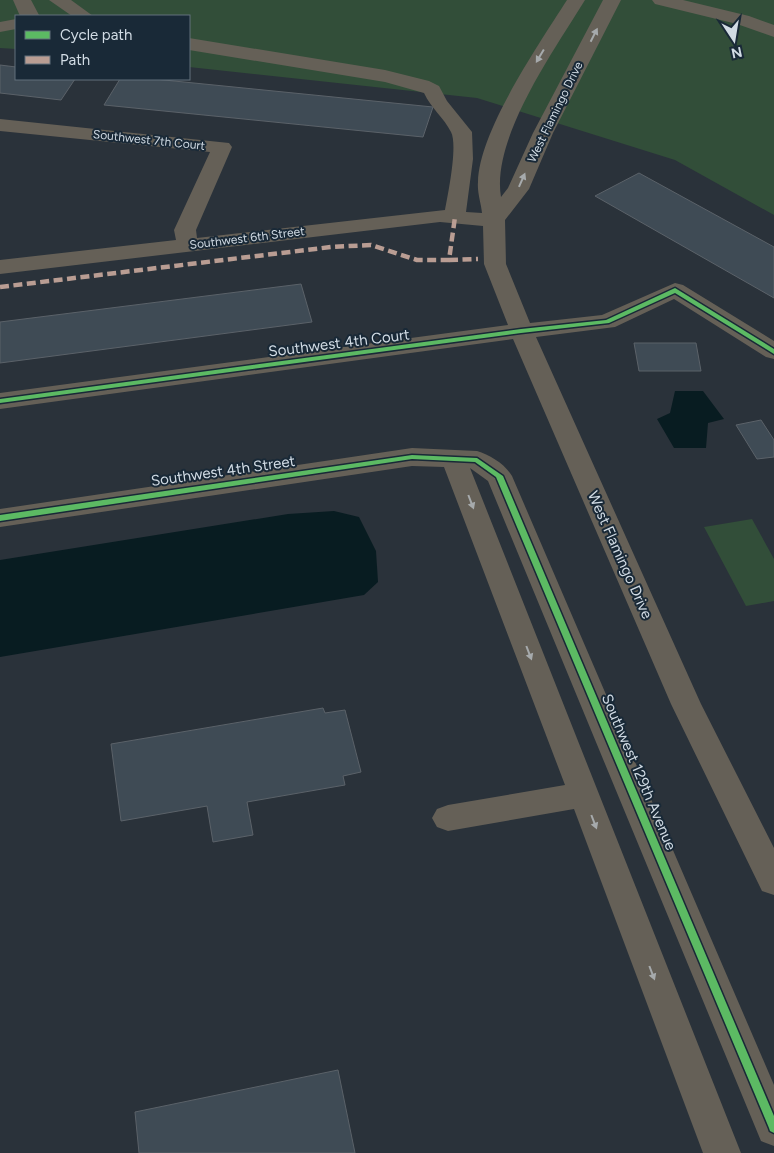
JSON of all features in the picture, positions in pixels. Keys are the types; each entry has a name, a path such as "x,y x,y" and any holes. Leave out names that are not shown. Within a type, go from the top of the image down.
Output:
{"street":[{"path":"22,0 30,15"},
{"path":"58,0 82,15"},
{"name":"West Flamingo Drive","path":"576,0 528,77 495,147 488,182 494,220 495,264 521,331 686,704 774,881"},
{"name":"West Flamingo Drive","path":"494,220 518,189 543,133 612,0"},
{"path":"661,0 743,20 774,31"},
{"path":"743,20 774,18"},
{"path":"0,27 15,24"},
{"path":"190,44 386,76 422,85 432,90 438,103 462,132 463,159 455,217"},
{"name":"Southwest 7th Court","path":"0,125 222,147 185,230 188,244"},
{"name":"Southwest 6th Street","path":"0,268 188,244 440,216 494,220"},
{"name":"Southwest 4th Court","path":"0,401 521,331 607,322 675,290 774,352"},
{"name":"Southwest 4th Street","path":"0,518 412,457 450,458"},
{"path":"450,458 459,471 722,1153"},
{"name":"Southwest 129th Avenue","path":"450,458 477,460 499,476 774,1128"},
{"path":"448,818 583,795"}],"green space":[{"path":"0,0 774,0 774,215 675,160 477,98 190,67 190,15 15,15 15,49 0,48"},
{"path":"752,519 774,559 774,601 746,606 704,527"}],"shaded area":[{"path":"675,391 703,391 724,419 708,423 706,448 674,448 657,419 670,413"},
{"path":"334,511 359,517 376,551 378,582 364,595 0,657 0,560 288,514"}],"building":[{"path":"0,65 15,67 15,80 74,80 61,100 0,93"},
{"path":"119,80 164,80 433,107 423,137 104,105"},
{"path":"639,173 774,247 774,298 595,196"},
{"path":"301,284 312,322 0,363 0,322"},
{"path":"634,343 696,343 701,371 639,371"},
{"path":"761,420 774,440 774,457 757,459 736,425"},
{"path":"323,708 325,713 345,710 361,772 343,776 345,785 247,802 253,835 213,842 207,806 121,821 111,744"},
{"path":"338,1070 355,1153 139,1153 135,1112"}],"marked path":[{"path":"0,287 331,247 371,245 417,260 449,260 455,217"},
{"path":"449,260 478,259"}],"cycle path":[{"path":"0,401 521,331 607,322 675,290 774,352"},
{"path":"0,518 412,457 477,460 499,476 774,1128"}]}
